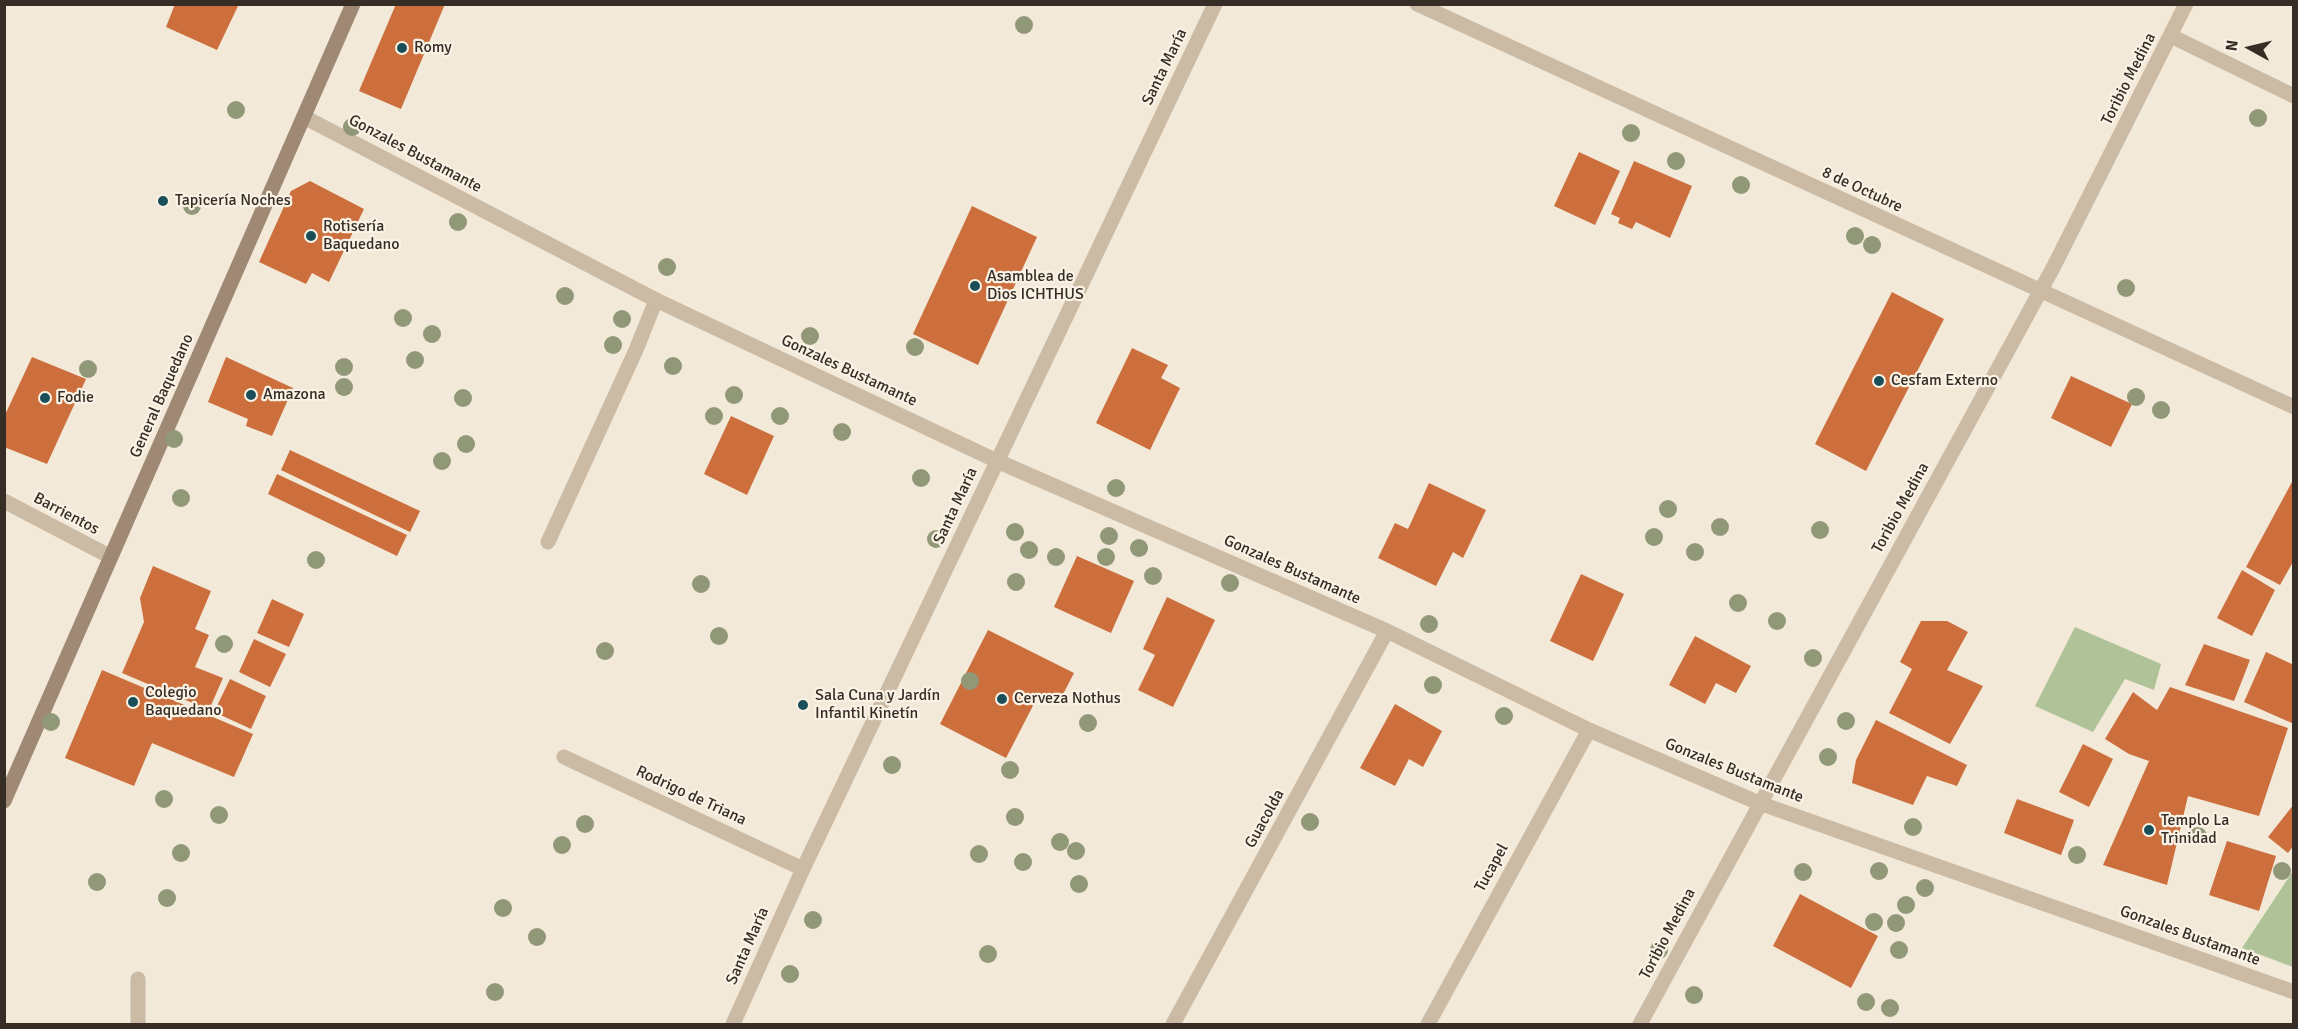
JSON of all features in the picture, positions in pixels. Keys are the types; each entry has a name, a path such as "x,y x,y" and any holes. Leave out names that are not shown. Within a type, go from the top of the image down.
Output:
{"street":[{"name":"General Baquedano","path":"4,801 353,4"},
{"name":"Santa María","path":"733,1024 803,869 1215,4"},
{"name":"8 de Octubre","path":"1417,4 2294,407"},
{"name":"Toribio Medina","path":"1640,1024 2040,292 2186,4"},
{"path":"2171,36 2294,96"},
{"name":"Gonzales Bustamante","path":"304,117 656,300 997,461 1388,631 1589,730 1759,803 2294,992"},
{"path":"548,542 636,350 656,300"},
{"name":"Barrientos","path":"4,501 111,557"},
{"name":"Guacolda","path":"1173,1024 1388,631"},
{"name":"Tucapel","path":"1428,1024 1589,730"},
{"name":"Rodrigo de Triana","path":"564,757 803,869"},
{"path":"138,979 138,1024"}],"green space":[{"path":"2075,627 2161,664 2154,690 2125,679 2093,732 2035,706"},
{"path":"2293,871 2293,967 2242,948"}],"building":[{"path":"175,4 234,4 238,6 217,50 166,27"},
{"name":"Romy","path":"396,4 445,4 401,109 359,91"},
{"path":"1579,152 1620,171 1595,225 1554,206"},
{"path":"1634,161 1692,186 1670,238 1636,222 1632,229 1618,223 1620,218 1611,214"},
{"name":"Rotisería Baquedano","path":"310,181 364,209 329,282 312,273 306,284 259,262 291,191"},
{"name":"Asamblea de Dios ICHTHUS","path":"972,206 1037,237 978,365 913,334"},
{"name":"Cesfam Externo","path":"1892,292 1944,319 1866,471 1815,444"},
{"path":"1132,348 1168,365 1161,378 1180,388 1150,450 1096,423"},
{"name":"Fodie","path":"32,357 86,379 47,464 4,447 4,417"},
{"name":"Amazona","path":"226,357 293,388 272,436 246,426 248,419 208,402"},
{"path":"2071,376 2132,404 2111,447 2051,418"},
{"path":"731,416 774,436 747,495 704,474"},
{"path":"290,450 420,511 410,532 281,470"},
{"path":"277,474 407,535 397,556 268,494"},
{"path":"2292,482 2294,483 2294,560 2280,585 2246,567"},
{"path":"1429,483 1486,510 1463,558 1453,552 1436,586 1378,558 1395,523 1408,529"},
{"path":"1077,556 1134,581 1111,633 1054,607"},
{"path":"153,566 211,591 195,629 209,635 195,667 223,678 209,710 122,673 144,622 140,598"},
{"path":"2242,570 2275,590 2252,636 2217,618"},
{"path":"1581,574 1624,594 1593,661 1550,641"},
{"path":"1167,597 1215,620 1173,707 1138,690 1155,655 1143,649"},
{"path":"272,599 304,614 289,647 257,633"},
{"path":"1921,621 1947,621 1968,632 1947,670 1983,686 1950,744 1889,713 1912,669 1900,662"},
{"name":"Cerveza Nothus","path":"988,630 1074,673 1058,704 1039,694 1006,758 940,724"},
{"path":"1695,636 1751,666 1736,693 1716,683 1705,704 1669,685"},
{"path":"254,639 286,654 270,687 239,672"},
{"path":"2204,644 2250,660 2234,701 2185,685"},
{"path":"2266,652 2294,665 2294,724 2244,702"},
{"name":"Colegio Baquedano","path":"102,670 253,734 234,777 152,743 134,786 65,758"},
{"path":"230,679 266,696 251,729 214,712"},
{"path":"2170,687 2288,728 2259,816 2188,796 2167,885 2103,865 2149,761 2129,754 2105,739 2133,692 2157,710"},
{"path":"1395,704 1442,731 1423,767 1409,759 1395,786 1360,768"},
{"path":"1876,720 1967,765 1957,786 1927,776 1913,805 1852,783 1856,760"},
{"path":"2083,744 2113,759 2089,807 2059,792"},
{"path":"2017,799 2074,820 2061,855 2004,833"},
{"path":"2294,804 2294,845 2288,853 2268,837"},
{"path":"2227,841 2276,856 2259,911 2209,895"},
{"path":"1800,894 1878,936 1851,988 1773,946"}],"place":[{"name":"Romy","path":"402,48"},
{"name":"Tapicería Noches","path":"163,201"},
{"name":"Rotisería Baquedano","path":"311,236"},
{"name":"Asamblea de Dios ICHTHUS","path":"975,286"},
{"name":"Cesfam Externo","path":"1879,381"},
{"name":"Amazona","path":"251,395"},
{"name":"Fodie","path":"45,398"},
{"name":"Cerveza Nothus","path":"1002,699"},
{"name":"Colegio Baquedano","path":"133,702"},
{"name":"Sala Cuna y Jardín Infantil Kinetín","path":"803,705"},
{"name":"Templo La Trinidad","path":"2149,830"}]}
